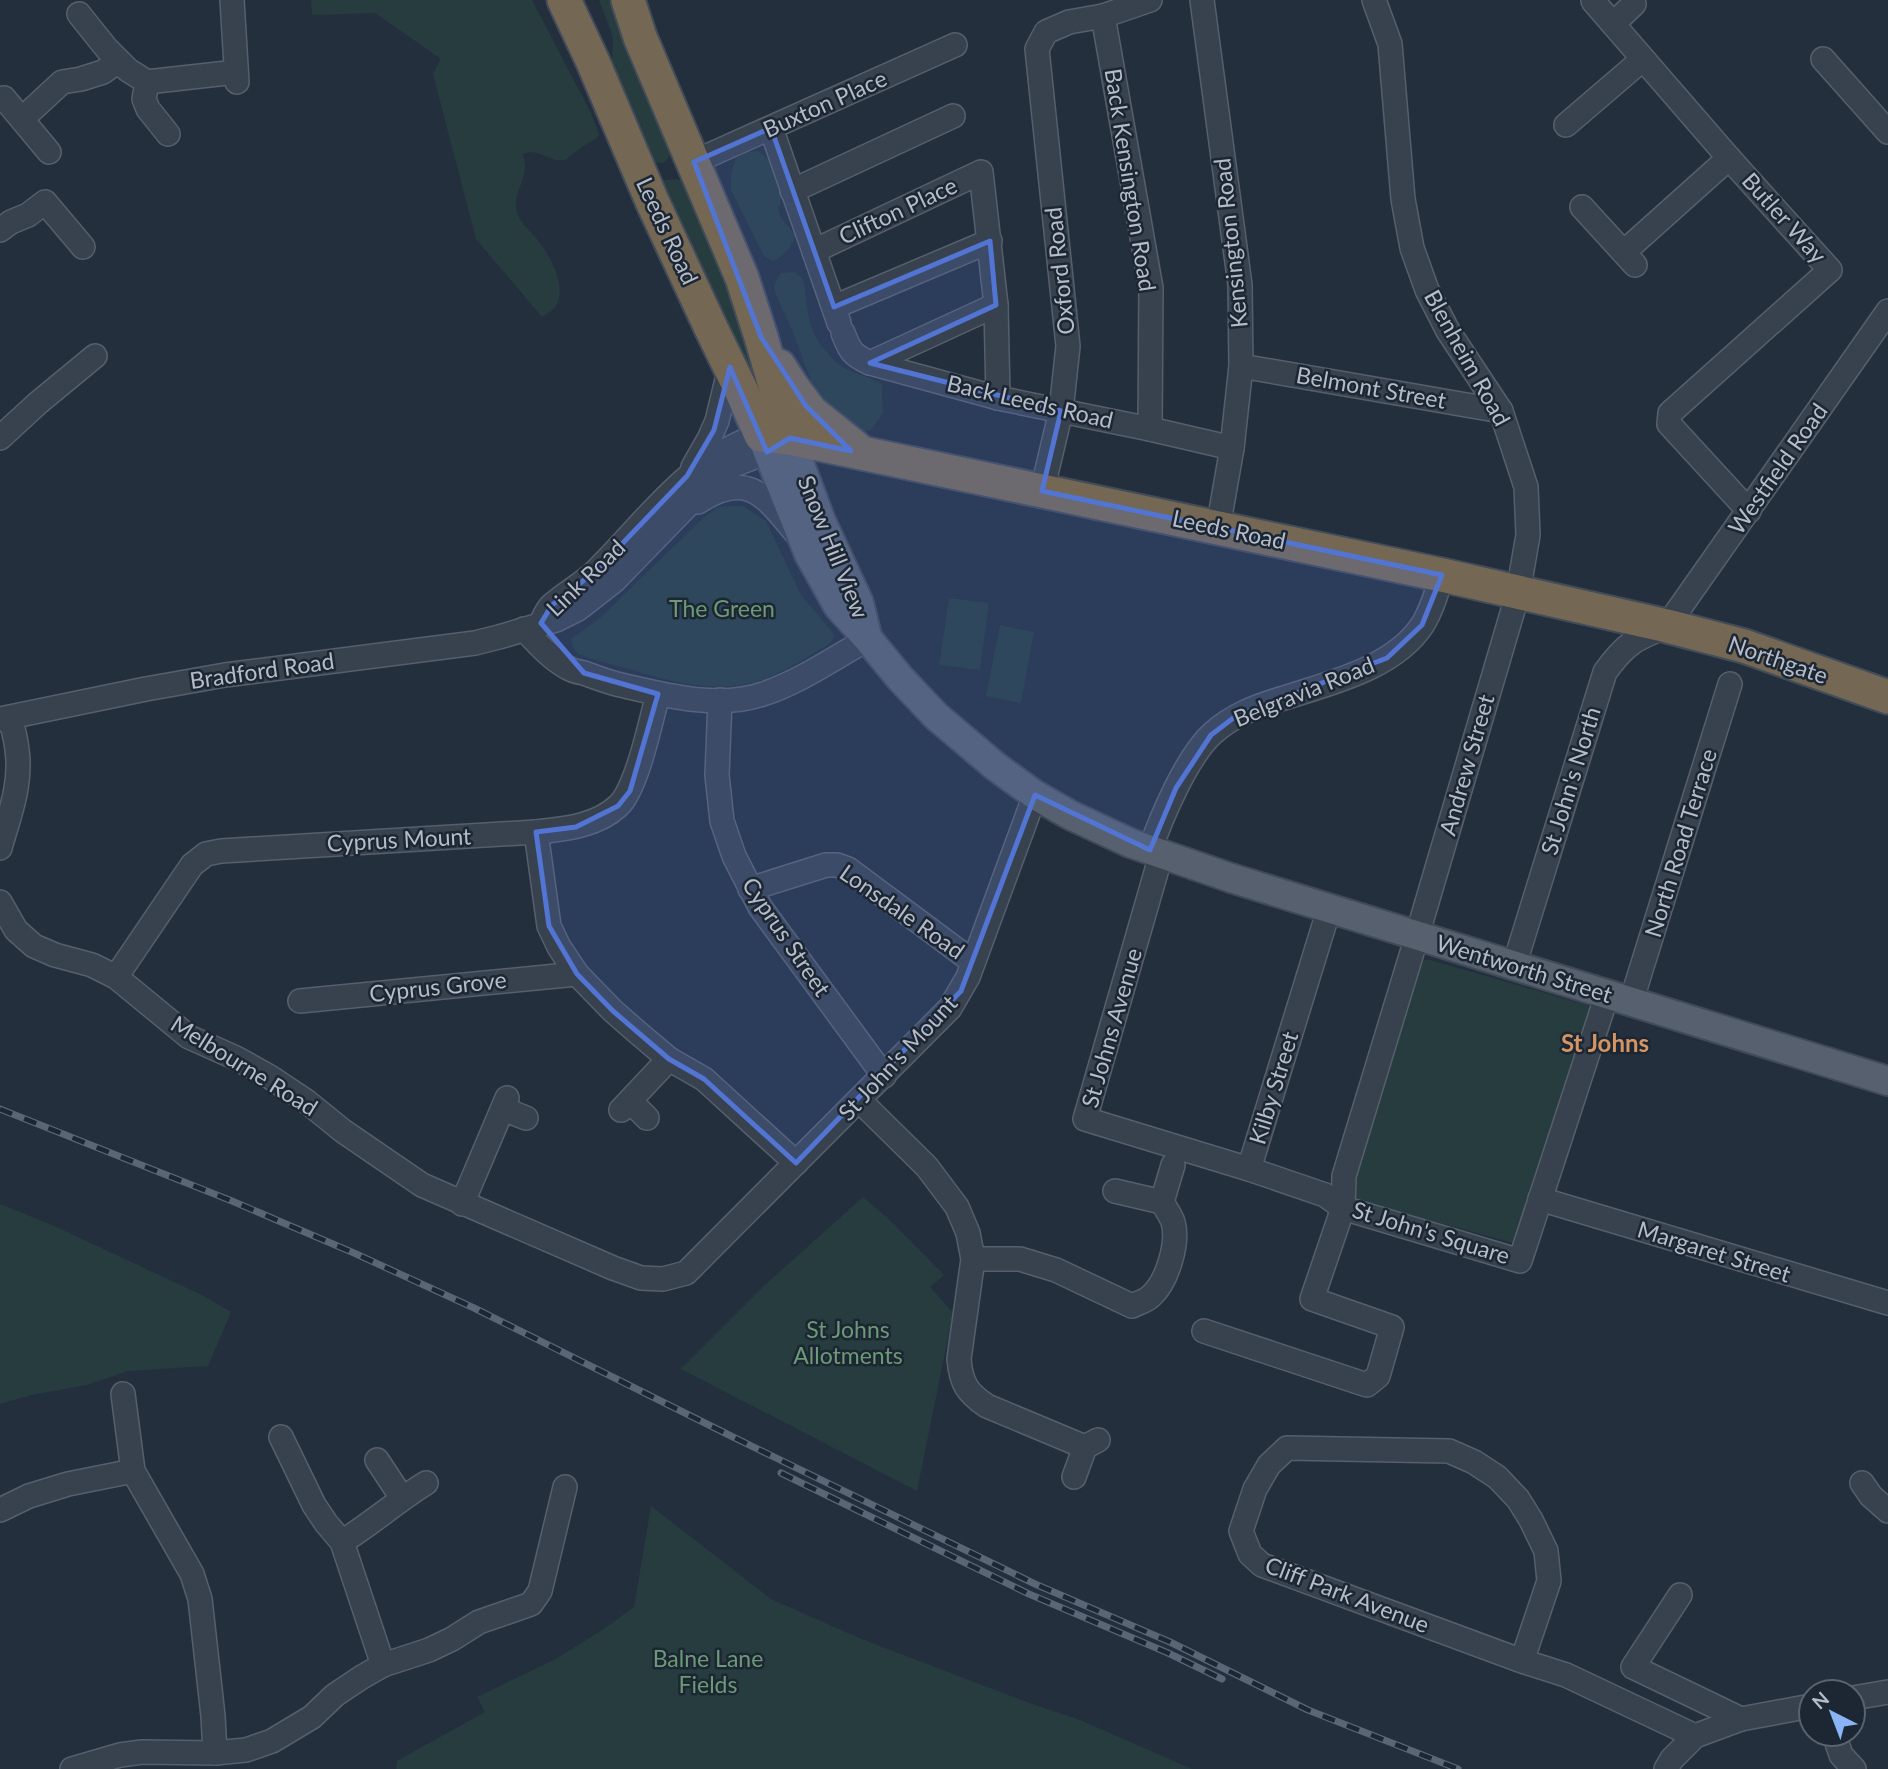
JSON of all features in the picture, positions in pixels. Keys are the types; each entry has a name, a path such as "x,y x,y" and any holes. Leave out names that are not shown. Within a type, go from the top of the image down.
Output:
{"highway":[{"name":"Leeds Road","path":"564,0 638,169 730,366 773,442 865,454 1442,575 1667,626"},
{"path":"628,0 640,37 733,256 761,337 773,442"},
{"path":"638,169 658,174 694,162"},
{"path":"761,337 811,412 865,454"},
{"name":"Northgate","path":"1667,626 1744,646 1888,697"}],"main road":[{"name":"Snow Hill View","path":"773,442 804,543 838,606 868,639"},
{"name":"Snow Hill View","path":"773,442 821,521 859,603 868,639"},
{"path":"868,639 936,716 978,754 1035,795 1079,819 1156,853"},
{"name":"Wentworth Street","path":"1156,853 1888,1081"}],"street":[{"path":"79,14 118,61 147,82 237,77 232,0"},
{"path":"1103,16 1150,0"},
{"name":"Kensington Road","path":"1202,0 1240,285 1241,366 1232,448 1218,528"},
{"name":"Blenheim Road","path":"1374,0 1390,44 1403,200 1412,248 1427,290 1448,331 1501,411 1526,486 1528,535 1518,593"},
{"name":"Butler Way","path":"1593,1 1830,270 1670,413 1669,424 1749,511"},
{"path":"1613,23 1634,4"},
{"name":"Oxford Road","path":"1042,491 1061,411 1068,346 1037,49 1046,32 1069,22 1103,16"},
{"name":"Back Kensington Road","path":"1103,16 1151,288 1150,429"},
{"name":"Buxton Place","path":"694,162 955,45"},
{"path":"1566,125 1643,59"},
{"path":"1823,59 1888,132"},
{"path":"22,119 62,82 103,72 118,61"},
{"path":"147,82 144,99 148,109 168,134"},
{"path":"4,97 49,152"},
{"path":"792,191 953,116"},
{"name":"Back Leeds Road","path":"771,128 850,352 858,358 998,398 1232,448"},
{"path":"1582,207 1630,258 1729,158"},
{"name":"Clifton Place","path":"814,251 981,172 990,240"},
{"path":"0,230 45,202 83,247"},
{"path":"839,321 990,240 996,305 998,398"},
{"path":"870,363 996,305"},
{"name":"Westfield Road","path":"1667,626 1888,312"},
{"path":"0,438 95,356"},
{"path":"687,476 714,430 730,366"},
{"name":"Belmont Street","path":"1241,366 1501,411"},
{"name":"Link Road","path":"533,626 552,605 597,570 687,476 715,456 749,439 773,442"},
{"name":"Link Road","path":"533,626 569,614 602,592 636,560 706,484 773,442"},
{"path":"675,517 715,492 730,487 744,487 768,501 804,543"},
{"name":"Belgravia Road","path":"1156,853 1176,788 1211,735 1236,716 1264,704 1332,683 1387,658 1422,625 1435,601 1442,575"},
{"name":"Andrew Street","path":"1417,936 1518,593"},
{"path":"533,626 584,673 602,680 682,699 720,700 761,695 778,689 868,639"},
{"name":"Bradford Road","path":"5,718 225,675 464,644 533,626"},
{"name":"St John's North","path":"1514,966 1605,672 1621,651 1639,638 1667,626"},
{"name":"North Road Terrace","path":"1619,998 1730,684"},
{"name":"Cyprus Mount","path":"116,976 192,865 206,854 536,832 576,827 601,818 618,806 630,791 658,694"},
{"name":"Cyprus Street","path":"720,700 717,775 722,821 733,856 760,907 884,1076"},
{"path":"0,848 14,804 18,776 18,752 5,718"},
{"name":"St John's Mount","path":"687,1273 950,1008 961,991 1035,795"},
{"path":"536,832 549,926 577,974 613,1011 669,1059 704,1079 796,1163"},
{"name":"St Johns Avenue","path":"1156,853 1085,1119 1249,1169"},
{"name":"Lonsdale Road","path":"750,889 825,864 837,865 848,869 972,962"},
{"name":"Melbourne Road","path":"0,902 16,930 34,946 116,976 189,1037 270,1077 422,1185 641,1278 663,1279 687,1273"},
{"name":"Kilby Street","path":"1329,909 1249,1169 1325,1195 1343,1208"},
{"name":"St John's Square","path":"1417,936 1344,1176 1343,1208 1520,1261 1540,1199 1619,998"},
{"name":"Cyprus Grove","path":"300,1001 577,974"},
{"path":"648,1118 626,1106 669,1059"},
{"path":"859,1100 927,1167 957,1207 968,1233 973,1259 959,1293 960,1373 966,1387 973,1397 987,1406 1092,1443 1074,1477"},
{"path":"462,1203 505,1104 526,1118"},
{"path":"973,1259 1020,1259 1056,1270 1134,1316 1162,1284 1169,1265 1174,1239 1173,1222 1162,1202 1173,1166"},
{"path":"1115,1191 1162,1202"},
{"name":"Margaret Street","path":"1540,1199 1878,1307"},
{"path":"1204,1331 1367,1385 1378,1376 1392,1327 1312,1299 1343,1208"},
{"path":"123,1394 132,1471 197,1587 215,1753"},
{"path":"281,1437 290,1476 342,1542 383,1665"},
{"name":"Cliff Park Avenue","path":"1522,1661 1549,1581 1546,1551 1518,1499 1497,1477 1474,1462 1449,1451 1287,1448 1269,1465 1255,1489 1241,1531 1250,1554 1262,1565 1522,1661 1566,1675 1695,1736"},
{"path":"377,1460 402,1498"},
{"path":"0,1510 29,1496 68,1484 132,1471"},
{"path":"342,1542 426,1483"},
{"path":"1862,1483 1871,1496 1888,1511"},
{"path":"72,1769 120,1755 142,1752 215,1753 246,1750 272,1741 312,1717 335,1695 362,1677 383,1665 429,1650 447,1630 531,1604 540,1591 566,1516 565,1487"},
{"path":"1680,1595 1633,1667 1741,1719"},
{"path":"1867,1696 1888,1692"},
{"path":"1666,1769 1695,1736 1741,1719 1797,1709"},
{"path":"1839,1748 1841,1755 1854,1769"}],"highlighted area":[{"path":"771,128 834,307 990,241 996,305 870,363 1061,411 1042,491 1442,575 1422,625 1387,658 1236,716 1211,735 1176,788 1150,850 1035,795 961,991 796,1163 704,1079 669,1059 613,1011 577,974 549,926 536,832 576,827 618,806 630,791 658,694 584,673 541,623 552,605 597,570 687,476 714,430 730,367 767,452 790,438 851,451 806,406 761,337 694,162"}],"green space":[{"path":"311,0 532,0 591,113 599,135 565,160 530,152 523,154 525,171 516,200 517,212 556,271 559,299 551,311 542,317 476,239 433,74 441,59 375,13 312,15"},
{"path":"599,0 616,0 673,145 669,157 663,163 653,162 612,68 613,37"},
{"path":"758,151 770,162 776,174 781,218 796,236 787,251 773,261 764,256 731,190 735,159 748,152"},
{"path":"678,179 735,304 764,386 754,391 655,181"},
{"path":"795,272 803,279 811,325 819,342 841,366 882,384 883,413 871,430 861,432 828,409 811,381 775,292 775,283 781,273"},
{"name":"The Green","path":"743,506 766,521 801,595 833,633 834,638 829,644 769,677 747,684 716,687 670,680 578,654 571,639 601,617 704,517 718,507"},
{"path":"949,598 989,603 980,670 939,665"},
{"path":"1000,625 1034,632 1021,703 986,696"},
{"path":"1421,960 1430,960 1590,1006 1518,1244 1353,1200 1349,1183"},
{"name":"St Johns Allotments","path":"863,1197 891,1221 944,1275 930,1287 953,1313 917,1491 681,1369 766,1284"},
{"path":"0,1204 52,1225 202,1295 231,1312 208,1366 128,1371 87,1385 31,1395 0,1404"},
{"name":"Balne Lane Fields","path":"651,1506 771,1599 859,1638 1080,1720 1192,1769 396,1769 397,1761 485,1712 477,1697 554,1660 634,1607"}],"railway":[{"path":"0,1109 232,1201 354,1253 474,1308 1035,1584 1170,1642 1308,1710 1458,1769"},
{"path":"781,1473 1029,1594 1222,1679"}],"district":[{"name":"St Johns","path":"1605,1044"}]}
